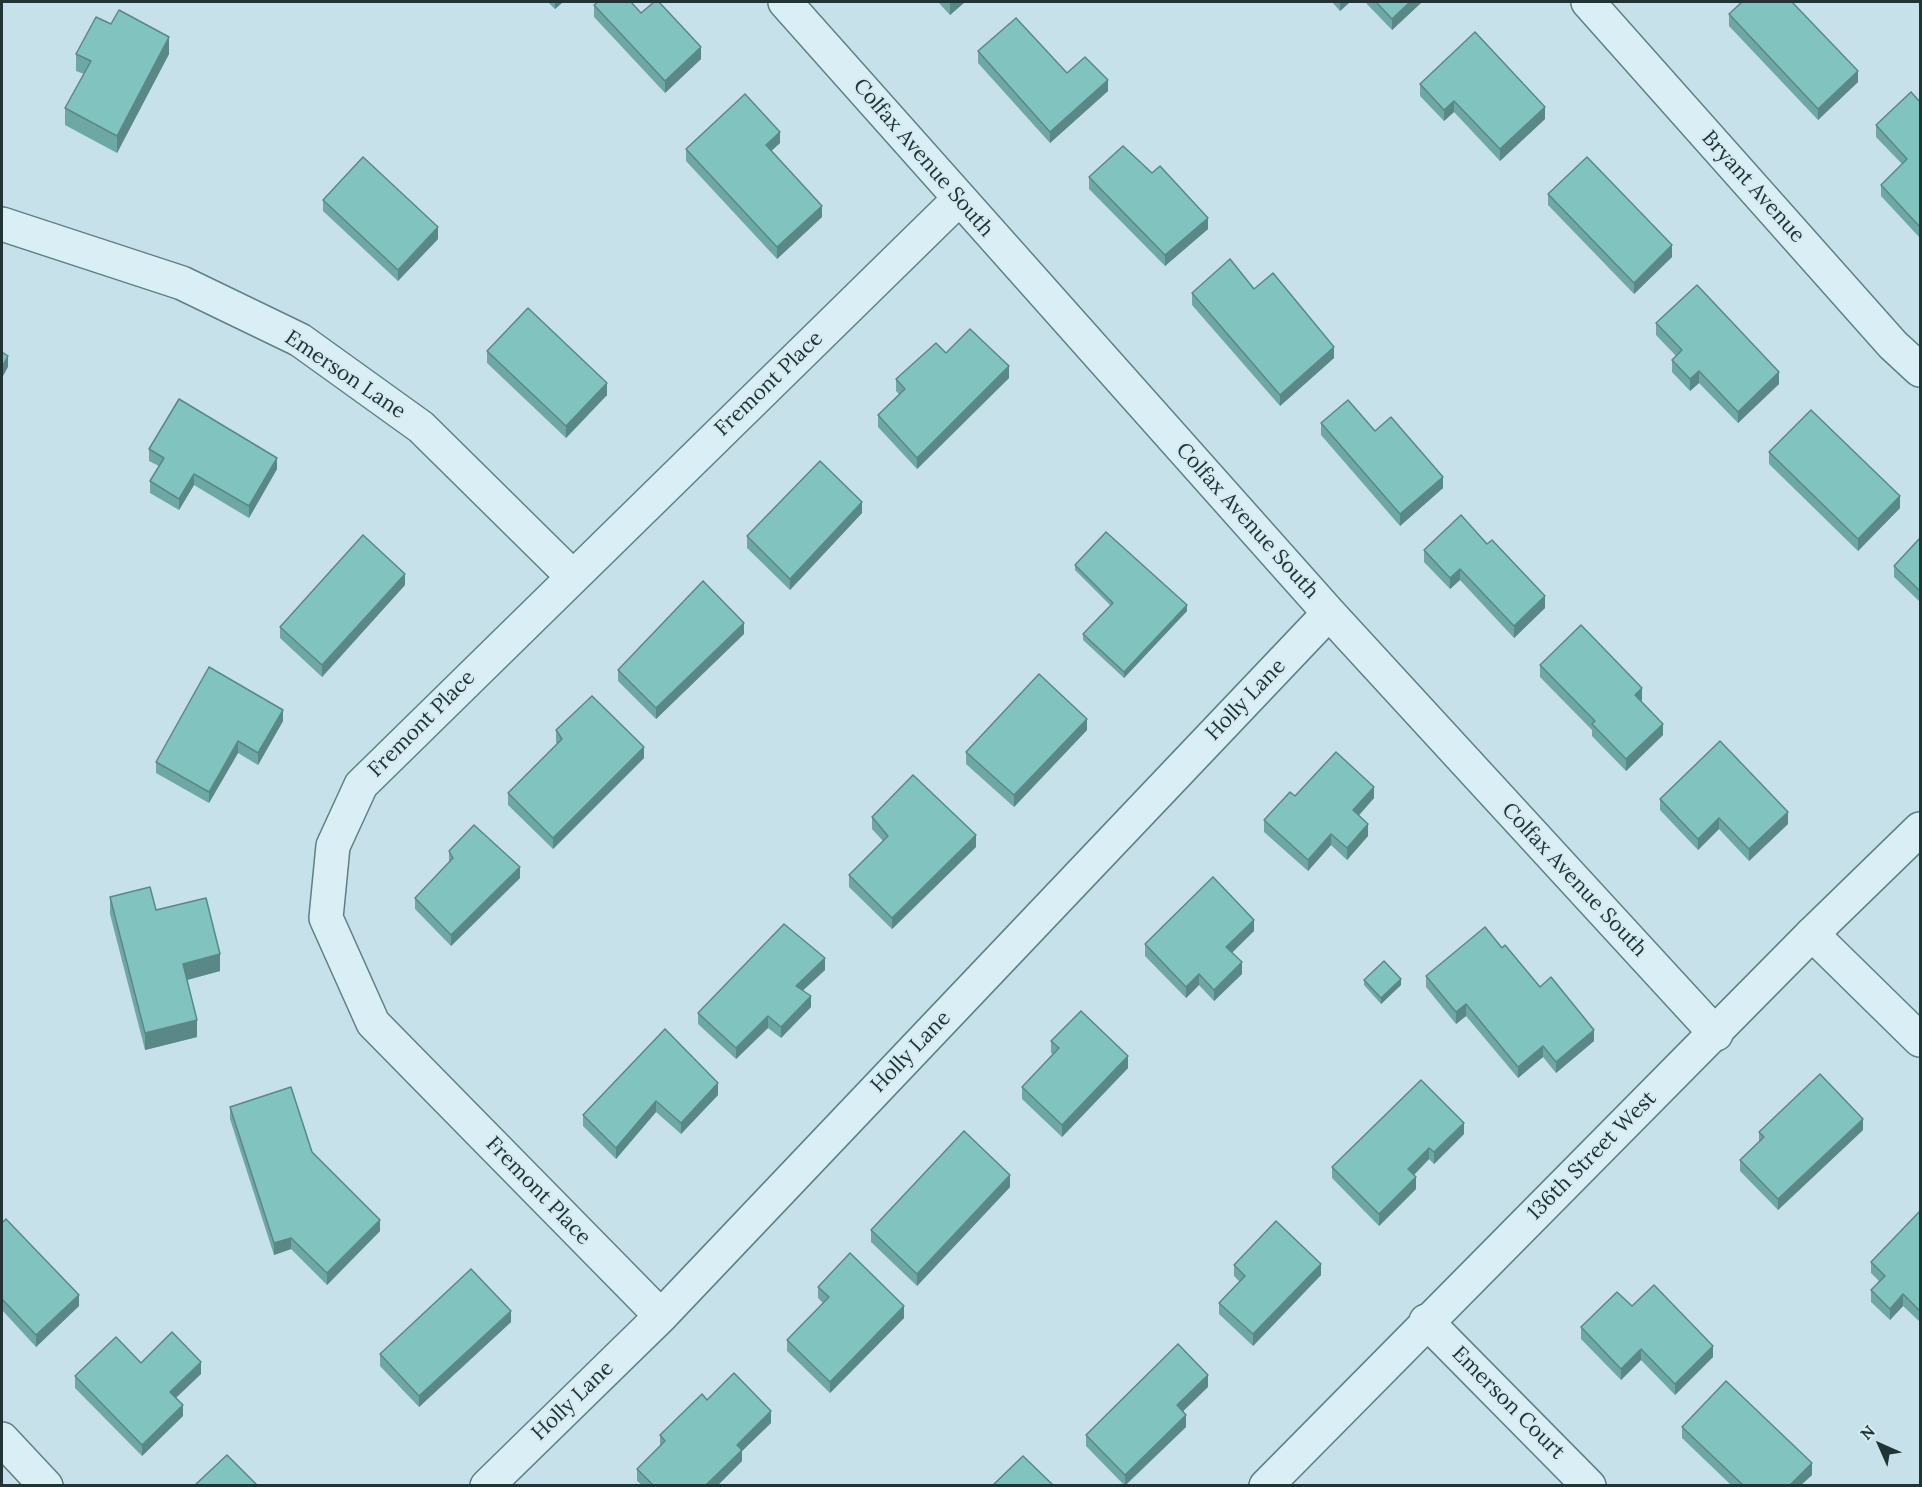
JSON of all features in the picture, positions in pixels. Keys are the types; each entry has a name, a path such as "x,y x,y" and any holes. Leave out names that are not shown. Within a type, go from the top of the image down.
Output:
{"street":[{"name":"Colfax Avenue South","path":"785,2 1329,613 1716,1034"},
{"name":"Bryant Avenue","path":"1588,2 1893,345 1920,370"},
{"name":"Fremont Place","path":"660,1316 373,1023 326,918 333,846 361,784 959,199"},
{"name":"Emerson Lane","path":"2,224 182,283 300,340 421,427 572,576"},
{"name":"Holly Lane","path":"487,1485 660,1316 1329,613"},
{"name":"136th Street West","path":"1266,1485 1426,1321 1716,1034 1812,934 1920,829"},
{"path":"1812,934 1920,1040"},
{"name":"Emerson Court","path":"1426,1321 1589,1485"},
{"path":"2,1440 46,1485"}],"building":[{"path":"598,2 631,2 641,13 654,2 659,2 701,47 665,81 594,5"},
{"path":"1376,2 1410,2 1392,19"},
{"path":"1742,2 1792,2 1858,71 1818,109 1729,14"},
{"path":"119,10 169,37 117,136 65,108 91,61 76,54 96,17 111,24"},
{"path":"1016,18 1067,73 1085,57 1108,80 1050,132 978,51"},
{"path":"1475,32 1545,107 1500,149 1454,101 1444,110 1420,84"},
{"path":"1911,92 1920,102 1920,227 1881,185 1907,159 1876,125"},
{"path":"745,94 780,132 766,145 822,206 777,247 686,149"},
{"path":"1123,146 1152,173 1160,166 1208,218 1165,255 1089,177"},
{"path":"363,157 438,227 398,270 323,200"},
{"path":"1587,157 1672,245 1634,283 1548,194"},
{"path":"1230,259 1254,289 1273,273 1334,347 1280,395 1192,293"},
{"path":"1697,285 1779,372 1738,412 1699,371 1690,379 1672,360 1682,350 1656,323"},
{"path":"528,308 607,383 566,426 487,351"},
{"path":"970,329 1009,366 917,458 878,415 905,389 896,379 936,343 946,353"},
{"path":"2,352 8,356 2,367"},
{"path":"179,399 277,458 249,506 194,474 179,499 150,481 164,458 149,449"},
{"path":"1348,400 1375,431 1391,417 1443,477 1400,514 1321,423"},
{"path":"1811,410 1900,496 1858,539 1769,452"},
{"path":"820,461 862,502 790,579 747,536"},
{"path":"1461,515 1487,544 1492,540 1545,596 1514,626 1460,569 1450,578 1424,550"},
{"path":"1106,532 1187,605 1124,672 1083,634 1113,603 1075,565"},
{"path":"363,535 405,574 322,665 280,627"},
{"path":"1920,538 1920,591 1894,566"},
{"path":"703,581 744,623 656,708 618,670"},
{"path":"1581,625 1642,688 1635,695 1663,724 1626,759 1592,724 1595,721 1540,665"},
{"path":"209,667 283,710 258,753 238,741 209,792 156,762"},
{"path":"1039,674 1087,719 1014,795 966,752"},
{"path":"592,696 644,747 553,838 508,793 562,739 556,730"},
{"path":"1720,741 1788,812 1749,849 1719,818 1698,839 1660,799"},
{"path":"1336,752 1374,787 1353,810 1368,824 1347,848 1331,834 1308,860 1264,820 1290,792 1295,796"},
{"path":"913,775 976,835 892,918 849,875 888,836 872,817"},
{"path":"474,825 520,867 451,935 415,898 453,858 449,851"},
{"path":"1213,877 1254,920 1226,947 1242,962 1214,990 1199,974 1186,987 1145,944"},
{"path":"150,887 156,910 206,898 220,954 183,964 197,1020 145,1033 110,897"},
{"path":"784,924 825,958 796,986 811,996 781,1027 768,1016 736,1048 698,1013"},
{"path":"1485,927 1502,948 1505,945 1540,987 1551,977 1594,1030 1556,1062 1543,1046 1518,1067 1466,1004 1456,1012 1426,976"},
{"path":"1384,961 1401,979 1381,998 1364,980"},
{"path":"1081,1011 1128,1056 1062,1125 1022,1087 1059,1048 1051,1041"},
{"path":"665,1029 718,1083 681,1123 656,1101 616,1148 583,1115"},
{"path":"1820,1074 1863,1119 1778,1199 1740,1160 1764,1137 1759,1132"},
{"path":"1421,1080 1464,1123 1434,1152 1429,1148 1408,1169 1416,1177 1379,1214 1332,1167"},
{"path":"291,1087 312,1152 380,1220 327,1273 291,1238 274,1243 230,1107"},
{"path":"964,1131 1010,1175 917,1274 871,1230"},
{"path":"1920,1211 1920,1311 1903,1294 1890,1309 1871,1290 1885,1276 1871,1262"},
{"path":"6,1219 79,1295 36,1335 2,1299 2,1223"},
{"path":"1276,1221 1321,1264 1253,1334 1219,1303 1245,1276 1234,1265"},
{"path":"850,1253 904,1306 830,1382 787,1340 829,1297 818,1287"},
{"path":"471,1269 511,1311 419,1396 380,1354"},
{"path":"1654,1285 1713,1346 1675,1384 1641,1349 1621,1369 1581,1327 1617,1292 1632,1306"},
{"path":"172,1332 201,1362 170,1392 183,1405 142,1445 75,1376 116,1337 141,1363"},
{"path":"1178,1344 1208,1375 1177,1405 1186,1415 1125,1475 1086,1435"},
{"path":"734,1373 771,1411 737,1445 742,1450 706,1485 653,1485 637,1469 665,1441 660,1435 702,1394 707,1400"},
{"path":"1726,1381 1812,1463 1790,1485 1743,1485 1682,1427"},
{"path":"227,1455 257,1485 195,1485"},
{"path":"1023,1456 1053,1485 993,1485"}]}
